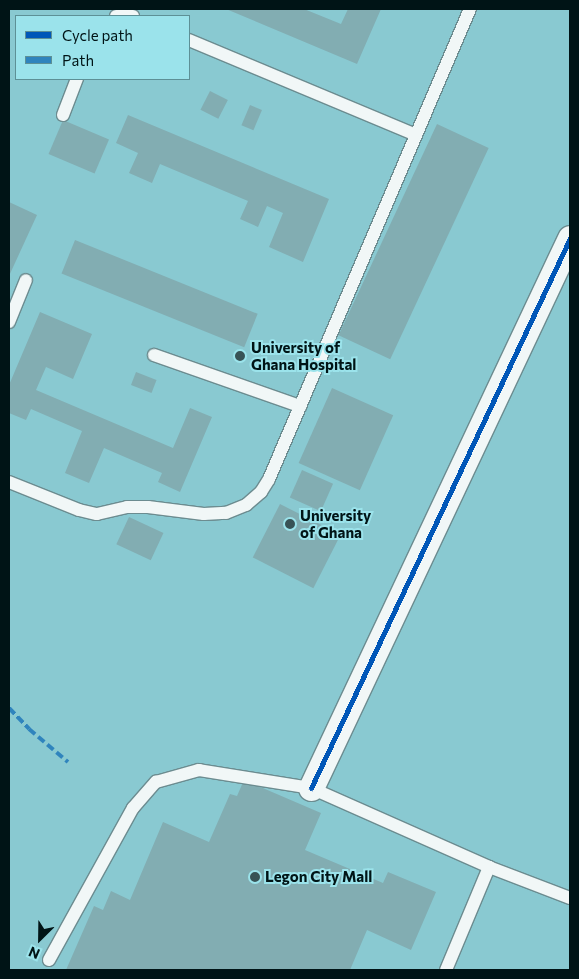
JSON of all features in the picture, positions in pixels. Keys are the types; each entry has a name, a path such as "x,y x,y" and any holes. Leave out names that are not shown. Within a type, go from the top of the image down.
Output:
{"street":[{"path":"311,788 570,238"}],"lane":[{"path":"9,482 79,510 97,514 127,507 148,507 204,514 226,512 246,505 261,492 269,479 470,9"},
{"path":"190,40 416,134"},
{"path":"63,115 77,80"},
{"path":"9,322 26,280"},
{"path":"154,355 300,406"},
{"path":"49,960 133,808 156,782 200,770 311,788 489,867 570,898"},
{"path":"446,970 489,867"}],"shaded area":[{"name":"University of Ghana","path":"9,9 570,9 570,970 9,970"}],"building":[{"path":"226,9 304,9 341,24 348,9 381,9 357,64"},
{"path":"210,91 228,100 218,119 200,110"},
{"path":"250,105 262,110 253,130 241,125"},
{"path":"128,115 329,199 303,262 269,247 283,213 267,206 258,227 240,219 248,201 160,164 152,183 129,173 138,153 116,143"},
{"path":"63,120 109,140 95,174 49,154"},
{"path":"437,124 489,148 390,359 339,335"},
{"path":"9,202 37,215 9,276"},
{"path":"75,240 258,314 244,347 62,273"},
{"path":"40,312 92,334 73,379 46,367 36,390 173,448 190,408 212,417 180,492 158,482 162,473 104,448 89,483 65,473 82,431 31,409 26,420 9,413 9,385"},
{"path":"136,372 157,380 152,393 131,385"},
{"path":"332,388 393,415 360,490 299,463"},
{"path":"302,470 333,484 321,511 290,497"},
{"path":"280,504 341,535 313,588 253,557"},
{"path":"129,517 163,533 151,560 116,544"},
{"name":"Legon City Mall","path":"244,780 321,813 305,850 383,883 388,872 436,892 411,950 367,930 350,970 66,970 94,906 103,910 111,891 130,900 163,822 209,842 230,794 237,796"}],"marked path":[{"path":"9,708 29,729 68,762"}],"cycle path":[{"path":"311,788 570,238"}],"place":[{"name":"University of Ghana Hospital","path":"240,356"},
{"name":"University of Ghana","path":"290,524"},
{"name":"Legon City Mall","path":"255,877"}]}
